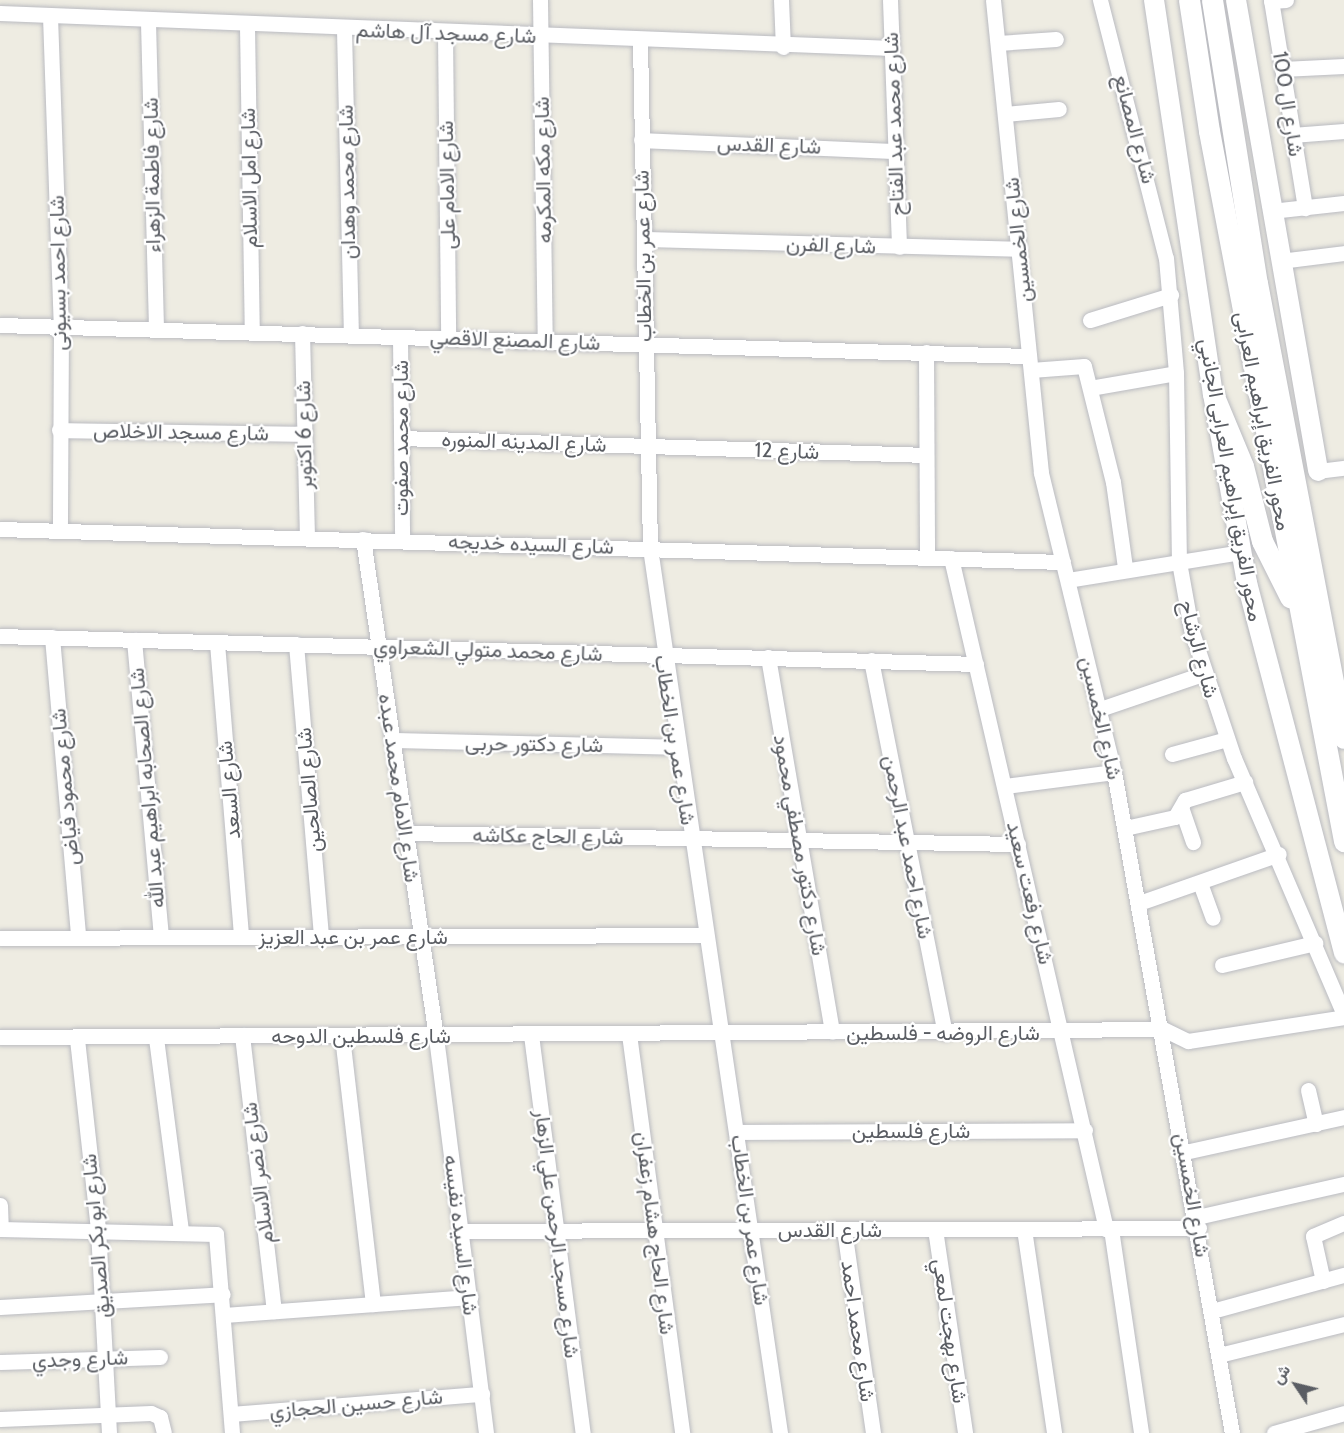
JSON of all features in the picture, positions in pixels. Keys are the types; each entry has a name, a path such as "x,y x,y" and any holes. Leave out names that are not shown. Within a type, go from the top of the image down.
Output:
{"main road":[{"name":"محور الفريق إبراهيم العرابى","path":"1190,0 1298,611 1344,841"},
{"name":"محور الفريق إبراهيم العرابى","path":"1212,0 1257,283 1344,738"},
{"path":"1213,394 1236,447 1269,559 1298,611"}],"street":[{"name":"شارع مكه المكرمه","path":"540,0 545,340"},
{"path":"782,0 783,47"},
{"name":"شارع محمد عبد الفتاح","path":"890,0 897,151 898,247"},
{"name":"شارع الخمسين","path":"993,0 1041,472 1114,772 1198,1222 1232,1433"},
{"name":"شارع المصانع","path":"1100,0 1166,258"},
{"name":"محور الفريق إبراهيم العرابى الجانبي","path":"1154,0 1213,394 1241,552 1344,954"},
{"path":"1236,0 1318,471 1344,468"},
{"name":"شارع ال 100","path":"1276,0 1282,69 1305,208"},
{"name":"شارع مسجد آل هاشم","path":"0,13 247,26 783,47 892,48"},
{"name":"شارع احمد بسيونى","path":"50,15 61,326 60,531"},
{"name":"شارع فاطمة الزهراء","path":"148,22 156,328"},
{"name":"شارع امل الاسلام","path":"247,26 252,331"},
{"name":"شارع محمد وهدان","path":"344,29 351,334"},
{"name":"شارع الامام على","path":"445,33 448,338"},
{"path":"998,43 1056,39"},
{"name":"شارع عمر بن الخطاب","path":"640,41 650,548 662,655 705,935 723,1033 780,1433"},
{"path":"1282,69 1344,66"},
{"path":"1005,114 1059,109"},
{"path":"1292,135 1344,131"},
{"name":"شارع القدس","path":"641,140 897,151"},
{"path":"1271,211 1344,203"},
{"name":"شارع الفرن","path":"644,239 1019,249"},
{"path":"1280,261 1344,253"},
{"name":"شارع الرشاح","path":"1166,258 1176,373 1179,562 1205,672 1227,739 1279,854 1344,1016"},
{"path":"1090,320 1171,295"},
{"name":"شارع المصنع الاقصي","path":"0,325 926,352 1030,363 1078,362 1090,388"},
{"name":"شارع 6 اكتوبر","path":"302,333 307,537"},
{"name":"شارع محمد صفوت","path":"400,336 402,540"},
{"path":"926,352 927,558"},
{"path":"1125,567 1090,388 1176,373"},
{"name":"شارع مسجد الاخلاص","path":"59,430 304,434"},
{"name":"شارع المدينه المنوره","path":"401,438 648,447"},
{"name":"شارع 12","path":"648,447 926,454"},
{"name":"شارع السيده خديجه","path":"0,529 1062,562"},
{"name":"شارع الامام محمد عبده","path":"363,539 436,1037"},
{"path":"1068,580 1125,567 1179,562 1241,552"},
{"name":"شارع رفعت سعيد","path":"951,558 1109,1229 1141,1433"},
{"name":"شارع محمد متولي الشعراوي","path":"0,636 976,664"},
{"name":"شارع محمود فياض","path":"52,637 78,936"},
{"name":"شارع الصحابه ابراهيم عبد الله","path":"134,640 161,937"},
{"name":"شارع السعد","path":"217,643 241,937"},
{"name":"شارع الصالحين","path":"296,644 321,936"},
{"name":"شارع دكتور مصطفي محمود","path":"768,657 832,1032"},
{"name":"شارع احمد عبد الرحمن","path":"871,660 945,1034"},
{"path":"1100,709 1205,672"},
{"path":"1172,754 1227,739"},
{"name":"شارع دكتور حربى","path":"392,740 676,747"},
{"path":"1005,786 1114,772"},
{"path":"1125,828 1175,818 1182,810 1185,800 1245,782"},
{"path":"1182,810 1193,842"},
{"name":"شارع الحاج عكاشه","path":"405,833 798,842 1018,844"},
{"path":"1139,903 1200,884 1279,854"},
{"path":"1200,884 1213,918"},
{"name":"شارع عمر بن عبد العزيز","path":"0,938 705,935"},
{"path":"1222,964 1315,943"},
{"path":"1163,1029 1196,1040 1344,1016"},
{"name":"شارع الروضه - فلسطين","path":"723,1033 1062,1033 1163,1029"},
{"name":"شارع فلسطين الدوحه","path":"0,1037 77,1039 242,1035 436,1037 723,1033"},
{"name":"شارع الحاج هشام زعفران","path":"629,1034 682,1433"},
{"name":"شارع نصر الاسلام","path":"242,1035 274,1311"},
{"name":"شارع مسجد الرحمن علي الزهار","path":"531,1035 583,1433"},
{"path":"342,1036 373,1305"},
{"name":"شارع السيده نفيسه","path":"436,1037 486,1433"},
{"path":"156,1038 181,1231"},
{"name":"شارع ابو بكر الصديق","path":"77,1039 98,1230 109,1433"},
{"path":"1308,1090 1316,1124"},
{"path":"1185,1152 1344,1117"},
{"name":"شارع فلسطين","path":"737,1132 1085,1130"},
{"name":"شارع القدس","path":"460,1231 1109,1229 1198,1222 1344,1185"},
{"path":"0,1205 1,1229 209,1231 220,1241 232,1433"},
{"path":"1323,1281 1313,1236 1344,1223"},
{"name":"شارع محمد احمد","path":"844,1229 873,1433"},
{"name":"شارع بهجت لمعي","path":"934,1229 965,1433"},
{"path":"1024,1229 1054,1433"},
{"path":"1212,1311 1344,1275"},
{"path":"0,1307 223,1294"},
{"path":"224,1315 470,1297"},
{"path":"1219,1354 1344,1324"},
{"name":"شارع وجدي","path":"0,1362 160,1357"},
{"name":"شارع حسين الحجازي","path":"231,1414 482,1394"},
{"path":"1274,1433 1344,1413"},
{"path":"0,1419 156,1414 164,1433"},
{"path":"53,1417 54,1433"}]}
